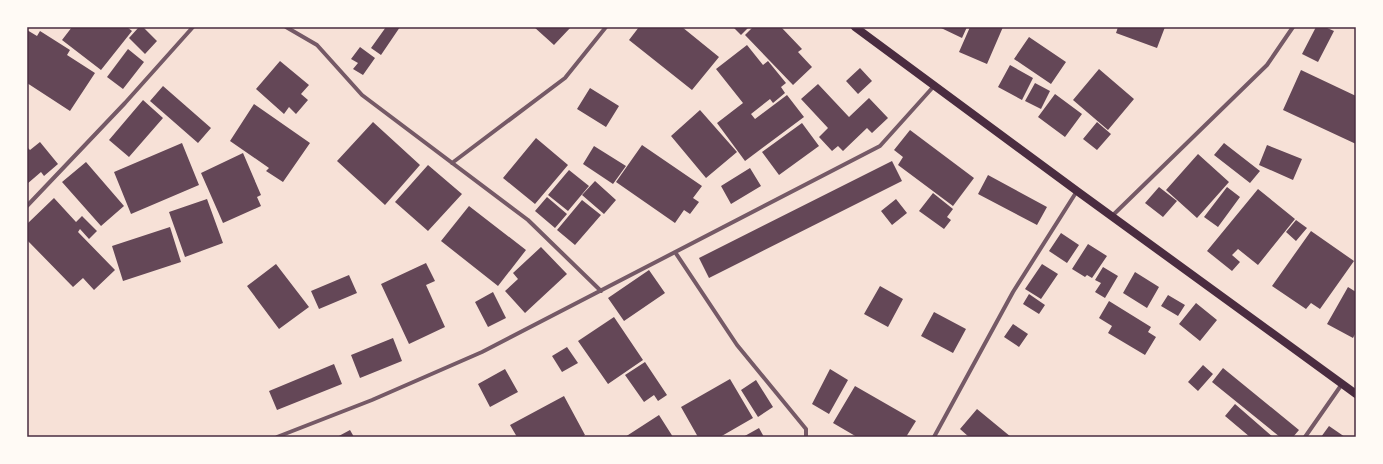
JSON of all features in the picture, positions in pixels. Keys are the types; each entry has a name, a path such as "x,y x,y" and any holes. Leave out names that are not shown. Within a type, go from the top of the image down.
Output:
{"main road":[{"path":"856,27 1076,191 1356,394"}],"street":[{"path":"27,206 125,103 193,27"},
{"path":"286,27 317,45 362,95 528,220 601,291"},
{"path":"452,163 565,78 606,27"},
{"path":"1112,217 1266,65 1293,27"},
{"path":"278,437 372,400 482,352 880,146 934,86"},
{"path":"934,437 1013,292 1076,191"},
{"path":"675,252 737,345 806,429 806,437"},
{"path":"1305,437 1342,384"}],"building":[{"path":"72,27 127,27 132,31 101,70 62,40"},
{"path":"139,27 143,27 157,41 145,54 129,38"},
{"path":"386,27 400,27 381,55 371,48"},
{"path":"534,27 571,27 554,45"},
{"path":"639,27 682,27 719,57 692,90 629,40"},
{"path":"733,27 749,27 741,35"},
{"path":"753,27 781,27 802,49 798,52 812,67 793,85 745,35"},
{"path":"939,27 967,27 962,38"},
{"path":"970,27 1003,27 987,64 959,52"},
{"path":"1118,27 1165,27 1157,48 1116,33"},
{"path":"1316,27 1325,27 1334,31 1318,62 1302,54"},
{"path":"27,30 37,36 40,31 70,50 67,55 95,73 70,111 27,83"},
{"path":"1029,37 1066,62 1051,84 1014,59"},
{"path":"747,45 763,65 768,61 786,83 781,87 785,93 773,103 770,99 751,114 755,119 787,95 804,117 745,161 717,123 743,103 716,69"},
{"path":"360,47 375,58 363,75 353,69 358,63 351,59"},
{"path":"128,49 144,62 123,89 107,77"},
{"path":"280,61 309,85 301,94 308,100 296,114 289,107 284,114 256,89"},
{"path":"1010,65 1033,78 1022,100 998,87"},
{"path":"860,68 872,81 858,94 846,81"},
{"path":"1099,69 1134,99 1108,130 1073,100"},
{"path":"1301,70 1356,96 1356,144 1283,110"},
{"path":"1035,83 1050,91 1041,109 1025,101"},
{"path":"818,84 849,117 869,98 888,118 872,133 867,128 843,151 838,146 832,151 819,137 828,128 801,99"},
{"path":"163,86 211,128 198,143 150,101"},
{"path":"590,88 619,106 606,127 577,109"},
{"path":"1055,94 1082,114 1065,137 1038,117"},
{"path":"143,100 163,118 129,157 109,140"},
{"path":"254,104 310,143 283,182 266,171 269,168 230,141"},
{"path":"700,110 737,152 706,178 671,136"},
{"path":"373,122 420,165 385,205 337,161"},
{"path":"1097,122 1111,134 1097,150 1083,139"},
{"path":"802,123 819,146 779,175 762,152"},
{"path":"910,130 974,178 953,206 898,165 903,157 894,150"},
{"path":"536,138 568,165 535,204 503,178"},
{"path":"40,142 58,164 44,176 41,172 27,184 27,147 30,150"},
{"path":"182,143 199,185 131,214 114,172"},
{"path":"1224,143 1260,171 1250,183 1214,155"},
{"path":"642,145 702,186 693,198 699,202 690,214 684,210 675,223 616,182"},
{"path":"1267,145 1302,159 1293,180 1259,165"},
{"path":"594,146 626,166 613,184 583,164"},
{"path":"243,153 261,195 257,197 261,206 223,223 201,173"},
{"path":"1198,154 1229,182 1197,218 1166,190"},
{"path":"892,161 902,181 709,278 699,258"},
{"path":"86,162 124,206 101,226 62,182"},
{"path":"428,165 462,194 428,231 395,202"},
{"path":"750,168 761,186 731,204 721,186"},
{"path":"569,170 589,186 568,211 548,195"},
{"path":"988,175 1047,207 1037,225 978,194"},
{"path":"595,181 616,200 604,214 582,195"},
{"path":"1159,187 1177,201 1163,217 1145,203"},
{"path":"1227,187 1240,197 1218,227 1204,217"},
{"path":"1258,189 1295,219 1258,265 1238,249 1232,255 1240,262 1232,271 1207,251"},
{"path":"933,193 953,209 947,217 951,220 944,229 919,211"},
{"path":"547,197 567,214 555,228 535,211"},
{"path":"54,198 76,222 82,216 97,231 89,239 80,229 78,232 115,270 94,290 83,278 73,287 27,240 27,224"},
{"path":"207,199 223,243 185,257 169,212"},
{"path":"896,199 907,213 892,225 881,211"},
{"path":"582,200 601,215 575,245 557,230"},
{"path":"469,206 526,250 498,286 441,241"},
{"path":"1296,220 1307,228 1296,241 1286,232"},
{"path":"170,227 181,262 123,281 112,246"},
{"path":"1311,231 1354,261 1320,309 1311,303 1306,309 1272,286"},
{"path":"1061,233 1079,245 1067,263 1049,251"},
{"path":"1088,244 1107,256 1092,278 1087,275 1085,277 1072,269"},
{"path":"541,247 567,274 525,313 505,291 518,279 513,273"},
{"path":"426,263 435,281 426,285 445,327 409,344 381,284"},
{"path":"276,264 309,307 279,329 247,286"},
{"path":"1042,264 1058,274 1041,299 1025,289"},
{"path":"1103,267 1118,276 1105,298 1095,292 1101,283 1095,280"},
{"path":"649,270 665,293 624,321 608,298"},
{"path":"1135,272 1159,287 1147,308 1123,293"},
{"path":"349,275 357,293 319,309 311,291"},
{"path":"880,286 903,299 888,327 864,314"},
{"path":"1348,287 1356,292 1356,332 1353,338 1327,324"},
{"path":"493,292 506,318 488,327 475,302"},
{"path":"1029,294 1045,305 1039,314 1023,304"},
{"path":"1168,295 1185,305 1178,316 1161,306"},
{"path":"1109,301 1151,327 1148,332 1156,337 1145,355 1108,333 1112,326 1099,318"},
{"path":"1196,303 1217,320 1200,341 1179,324"},
{"path":"934,312 966,329 953,353 921,336"},
{"path":"614,317 643,360 608,384 578,341"},
{"path":"1013,324 1028,334 1019,347 1004,337"},
{"path":"393,338 402,361 360,378 351,355"},
{"path":"567,347 578,363 562,372 552,356"},
{"path":"645,362 667,395 658,401 654,395 644,402 625,375"},
{"path":"334,364 342,384 277,410 269,391"},
{"path":"1203,365 1213,374 1198,391 1188,382"},
{"path":"1223,368 1299,430 1293,437 1280,437 1212,382"},
{"path":"505,369 518,392 490,407 478,384"},
{"path":"830,369 848,380 829,414 812,404"},
{"path":"730,379 753,418 720,437 698,437 681,407"},
{"path":"756,380 773,407 758,417 741,390"},
{"path":"855,386 916,421 906,437 857,437 833,423"},
{"path":"564,396 585,435 582,437 517,437 510,425"},
{"path":"1235,404 1273,437 1250,437 1225,416"},
{"path":"977,409 1011,437 969,437 960,429"},
{"path":"659,415 673,437 625,437"},
{"path":"1329,426 1345,437 1321,437"},
{"path":"759,428 764,437 743,437"},
{"path":"350,430 354,437 337,437"}]}
